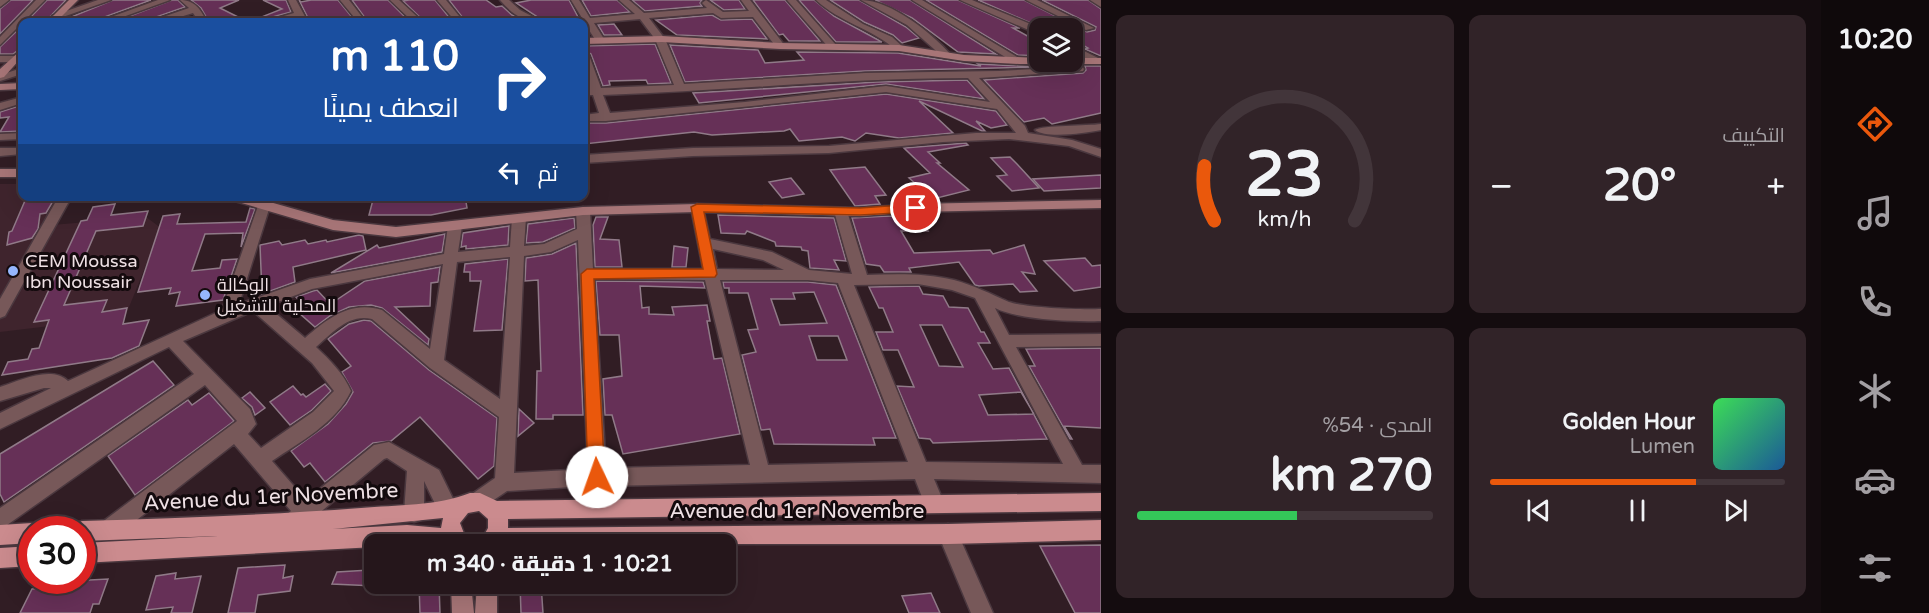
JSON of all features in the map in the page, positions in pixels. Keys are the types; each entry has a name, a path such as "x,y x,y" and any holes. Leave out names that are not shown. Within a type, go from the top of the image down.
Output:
{"main road":[{"path":"55,18 74,0"},
{"path":"588,40 662,39 780,46 899,48 947,56 1029,62"},
{"path":"0,76 18,56"},
{"path":"0,87 18,86"},
{"path":"248,201 333,225 396,232 583,211 697,207 841,211 1101,204"},
{"name":"Avenue du 1er Novembre","path":"96,530 414,513 471,506 599,508 1101,502"},
{"path":"453,534 450,525 452,518 471,506 499,524 495,534"},
{"name":"Avenue du 1er Novembre","path":"736,535 948,534 1101,530"},
{"path":"0,535 18,534"},
{"path":"96,553 364,538"},
{"path":"0,558 18,557"},
{"path":"462,594 463,613"},
{"path":"486,613 487,594"}],"street":[{"path":"0,4 4,0"},
{"path":"23,18 41,0"},
{"path":"57,18 107,0"},
{"path":"114,18 166,0"},
{"path":"184,0 195,9 201,18"},
{"path":"292,0 302,18"},
{"path":"344,0 359,18"},
{"path":"394,0 414,18"},
{"path":"441,0 457,18"},
{"path":"575,0 586,18"},
{"path":"623,0 641,15 662,39 686,111"},
{"path":"702,0 725,16 756,14"},
{"path":"745,0 780,46"},
{"path":"791,0 833,47"},
{"path":"820,0 853,22 889,39 899,48"},
{"path":"865,0 910,22 947,56"},
{"path":"916,0 1020,61"},
{"path":"964,0 1029,27"},
{"path":"1030,0 1089,28"},
{"path":"1094,0 1101,4"},
{"path":"506,1 517,12 530,18"},
{"path":"169,18 195,9"},
{"path":"599,39 588,21 714,10"},
{"path":"0,42 18,24"},
{"path":"1083,29 1101,27"},
{"path":"0,59 18,55"},
{"path":"1083,55 1099,64"},
{"path":"1083,65 1099,64"},
{"path":"588,65 606,117"},
{"path":"588,92 678,89 796,79 971,75 1029,69"},
{"path":"0,76 18,71"},
{"path":"971,75 1022,132 1101,153"},
{"path":"588,118 686,111 886,89 998,106"},
{"path":"0,107 18,101"},
{"path":"588,159 847,148 1101,127"},
{"path":"0,137 18,136"},
{"path":"0,152 18,151"},
{"path":"0,312 63,201"},
{"path":"228,314 264,206"},
{"path":"697,207 711,274 761,474"},
{"path":"583,211 599,508"},
{"path":"841,211 853,279 920,470 934,503"},
{"path":"504,482 519,218"},
{"path":"436,363 455,226"},
{"path":"0,422 171,339 228,314 310,284 450,258 546,249 584,231"},
{"path":"704,242 767,256 808,275"},
{"path":"587,274 808,275 853,279 918,279 952,285 981,294 1008,308 1045,313 1101,315"},
{"path":"981,294 1004,341 1078,475"},
{"path":"256,305 305,347 340,384 342,394 304,429 260,459"},
{"path":"305,347 345,316 357,311 368,311 377,314 436,363 509,414"},
{"path":"108,530 245,427 247,418 171,339"},
{"path":"1004,341 1101,340"},
{"path":"0,520 207,374"},
{"path":"0,394 44,381 58,382 65,389"},
{"path":"237,433 260,459 298,518 380,451 389,450 432,476 471,506 504,482 597,477 920,470 1101,474"},
{"path":"414,513 414,482 417,468"},
{"path":"948,534 982,613"}],"shaded area":[{"path":"0,184 18,184 18,201 66,201 52,225 146,217 161,228 125,317 0,332"}],"building":[{"path":"11,0 33,0 0,34 0,9"},
{"path":"47,0 66,0 49,18 30,18"},
{"path":"113,0 151,0 102,18 69,18"},
{"path":"172,0 178,0 185,7 153,18 125,18"},
{"path":"191,0 239,0 220,8 240,18 207,18 201,8"},
{"path":"263,0 286,0 291,12 269,18 259,18 282,9"},
{"path":"299,0 301,2 338,0 353,18 308,18"},
{"path":"352,0 388,0 406,18 365,18"},
{"path":"435,0 450,18 421,18 403,1"},
{"path":"449,0 486,0 496,7 502,6 518,18 463,18"},
{"path":"531,0 569,0 578,17 539,18 516,3"},
{"path":"582,0 617,0 630,12 591,16"},
{"path":"632,0 702,0 700,3 702,6 645,11"},
{"path":"710,0 739,0 745,9 724,10"},
{"path":"753,0 785,0 820,41 789,41 783,34 779,35"},
{"path":"799,0 814,0 834,16 882,42 836,42"},
{"path":"830,0 859,0 906,27 919,38 902,43 893,35 864,22"},
{"path":"875,0 910,0 996,54 958,52 912,18"},
{"path":"926,0 958,0 1020,28 1013,28 1029,37 1029,56 1018,55"},
{"path":"978,0 1024,0 1059,18 1029,18 1029,22"},
{"path":"1042,0 1088,0 1101,9 1101,56 1085,49 1088,48 1083,45 1083,30 1087,32 1095,30 1096,27 1083,20 1083,18 1078,18"},
{"path":"712,15 721,20 752,19 767,39 677,35 656,20"},
{"path":"614,24 622,35 604,35 598,25"},
{"path":"18,30 18,50 13,54 0,54 0,47"},
{"path":"655,44 671,83 648,84 646,80 609,81 610,85 603,86 591,54 588,52 588,46"},
{"path":"670,45 758,50 765,63 804,60 797,52 898,53 981,66 978,64 1029,66 865,71 685,82"},
{"path":"1085,66 1101,66 1101,113 1052,124 1044,118 1024,122 984,80 1083,73 1086,70"},
{"path":"967,80 984,99 886,84 699,103 693,93 877,82"},
{"path":"886,94 996,111 1007,125 991,128 976,121 985,131 982,131 919,101 953,133 899,138 866,133 855,141 842,137 799,141 790,129 712,135 694,132 588,144 588,123"},
{"path":"18,106 18,131 0,132 9,117 0,118 0,112"},
{"path":"966,143 968,145 928,152 940,163 937,163 969,190 933,199 909,178 930,173 904,148"},
{"path":"1010,157 1039,188 1012,191 997,176 1007,175 991,158"},
{"path":"865,167 886,195 875,196 880,204 855,206 830,170"},
{"path":"1101,175 1101,188 1044,191 1033,179"},
{"path":"791,178 804,194 782,198 769,182"},
{"path":"25,201 53,201 46,213 40,214 38,229 32,238 7,245 9,232 12,231"},
{"path":"373,201 466,201 467,208 431,215 369,215"},
{"path":"115,204 111,215 148,211 143,226 96,231 64,305 107,300 102,312 127,308 123,324 149,320 139,346 112,358 2,375 8,362 28,359 32,349 39,348 49,320 34,322 81,221 87,220 93,207"},
{"path":"250,208 255,209 241,247 243,233 205,234 192,271 220,268 222,260 237,259 223,300 176,306 180,292 169,294 171,288 138,292 163,216 180,214 177,224 246,222"},
{"path":"718,215 834,218 846,261 834,260 839,270 810,268 808,251 802,250 801,247 776,246 775,242 747,231 745,234 721,233"},
{"path":"596,217 608,217 600,239 619,240 622,267 595,267 593,225"},
{"path":"918,217 928,231 901,231 914,253 990,250 993,254 1024,245 1035,274 1022,272 1037,291 1020,292 1013,284 975,285 959,262 909,268 911,272 884,272 880,266 866,264 852,218"},
{"path":"574,218 575,228 543,242 526,243 528,224"},
{"path":"509,226 508,245 466,249 466,246 461,247 463,233"},
{"path":"445,234 442,252 331,273 377,245 379,248"},
{"path":"363,236 366,250 293,267 295,282 262,294 260,245 279,241 282,245 305,240 308,244"},
{"path":"576,243 583,415 553,415 553,419 536,419 537,371 541,371 538,280 525,281 526,258 552,254"},
{"path":"674,246 688,248 686,267 672,267"},
{"path":"1085,258 1092,266 1101,265 1101,287 1074,291 1044,261"},
{"path":"508,259 502,330 474,331 481,281 470,281 470,272 464,272 465,264"},
{"path":"440,267 438,282 431,283 430,306 395,307 429,339 428,345 382,308 371,305 349,307 330,316 315,327 298,312 306,307 296,297 313,291 317,290 333,307 332,303 365,281"},
{"path":"596,281 703,282 705,288 640,286 642,308 649,307 649,314 674,315 672,307 707,305 710,321 707,321 714,359 722,358 740,434 623,454 612,415 605,415 603,379 622,376 619,335 600,335"},
{"path":"723,282 808,282 836,285 896,438 873,438 875,445 774,444 770,429 761,430 742,355 756,352 748,330 758,329 748,293 729,293 729,288 724,288","holes":["814,292 827,323 780,325 771,299 795,299 793,293","809,336 838,336 847,360 817,360"]},
{"path":"919,286 923,294 943,296 949,307 968,308 990,343 978,343 993,369 1009,368 1030,407 1021,392 979,395 988,415 1034,414 1047,439 933,443 930,439 919,438 897,386 914,387 898,350 883,350 876,332 893,332 883,308 879,308 869,287","holes":["920,325 942,325 963,367 939,366"]},
{"path":"364,320 371,321 429,370 497,418 494,466 478,479 420,417 391,441 373,443 325,482 310,463 304,467 291,451 328,424 346,404 353,392 342,372 351,366 328,339 349,324"},
{"path":"1101,348 1101,428 1064,426 1072,439 1070,439 1029,366 1035,366 1026,349"},
{"path":"153,361 174,385 4,502 0,494 0,454"},
{"path":"325,384 331,391 312,410 290,425 270,402 293,386 306,397"},
{"path":"250,392 265,408 255,415 252,407 242,398"},
{"path":"209,393 234,421 135,495 108,456 188,400 192,405"},
{"path":"519,409 534,423 518,436"},
{"path":"1101,545 1101,613 1075,613 1040,546"},
{"path":"285,565 283,578 293,576 290,591 258,595 255,613 228,613 238,568"},
{"path":"364,571 364,585 332,584 337,572"},
{"path":"176,573 175,579 201,576 192,613 171,613 173,607 146,610 156,576"},
{"path":"108,579 99,604 93,604 90,613 20,613 30,594 96,594 96,580"},
{"path":"931,593 940,613 909,613 902,596"},
{"path":"419,594 439,594 440,613 420,613"},
{"path":"520,594 542,594 543,613 521,613"}],"place":[{"name":"CEM Moussa Ibn Noussair","path":"13,271"},
{"name":"الوكالة المحلية للتشغيل","path":"205,295"}],"route":[{"path":"597,477 587,274 711,274 697,207 860,212 916,208"}]}
